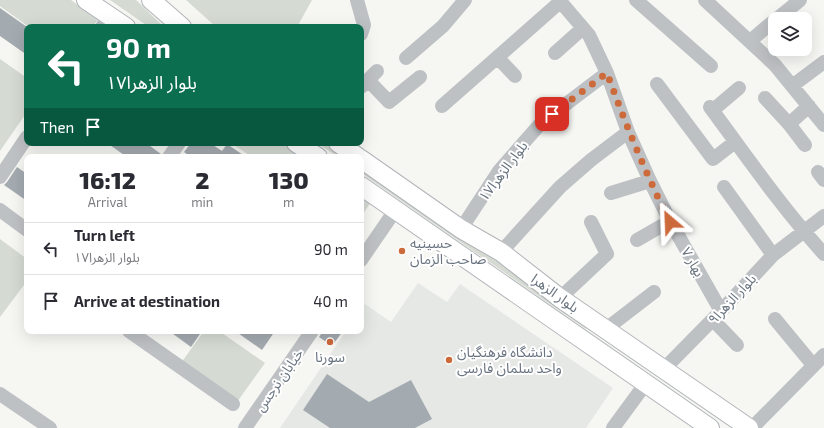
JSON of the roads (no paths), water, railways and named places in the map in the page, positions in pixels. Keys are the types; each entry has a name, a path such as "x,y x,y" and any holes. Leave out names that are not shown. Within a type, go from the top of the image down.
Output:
{"main road":[{"path":"86,0 106,21 116,24"},
{"path":"151,0 179,24"},
{"path":"301,146 313,154"},
{"path":"342,146 354,154"},
{"name":"بلوار الزهرا","path":"364,161 461,229 500,252 560,298 749,428"},
{"name":"بلوار الزهرا","path":"364,188 710,428"},
{"path":"583,339 602,326"}],"street":[{"path":"357,0 364,24"},
{"path":"406,58 443,26 466,0"},
{"path":"636,0 711,66"},
{"path":"705,0 775,65 824,125"},
{"path":"786,12 800,0"},
{"path":"442,106 498,58 559,1"},
{"name":"بهار ۷","path":"559,1 590,35 607,73 628,132 650,180 717,315 737,345"},
{"path":"750,41 768,26"},
{"path":"555,53 583,28"},
{"path":"498,58 515,76"},
{"path":"792,86 824,62"},
{"name":"بلوار الزهرا۱۷","path":"461,229 500,172 541,123 607,73"},
{"path":"369,79 389,102 420,77"},
{"path":"657,84 713,159 735,142"},
{"path":"739,88 712,109 735,142 804,232 824,254"},
{"path":"766,98 805,145"},
{"path":"789,124 809,106"},
{"path":"500,252 560,187 591,160 628,132"},
{"path":"0,177 24,141"},
{"path":"611,193 650,180"},
{"path":"724,187 773,255"},
{"path":"364,256 396,209"},
{"path":"0,210 24,228"},
{"name":"بلوار الزهرا۹","path":"664,369 773,255 824,216"},
{"path":"560,298 607,254 591,222"},
{"path":"637,240 670,222"},
{"path":"602,326 654,292"},
{"path":"775,319 813,366"},
{"path":"133,334 233,404"},
{"name":"خیابان نرجس","path":"251,426 310,334"},
{"path":"752,428 824,356"},
{"path":"613,428 646,383"},
{"path":"0,394 50,428"}],"place":[{"name":"حسینیه صاحب الزمان","path":"402,251"},
{"name":"سورنا","path":"330,342"},
{"name":"دانشگاه فرهنگیان واحد سلمان فارسی","path":"449,360"}]}
